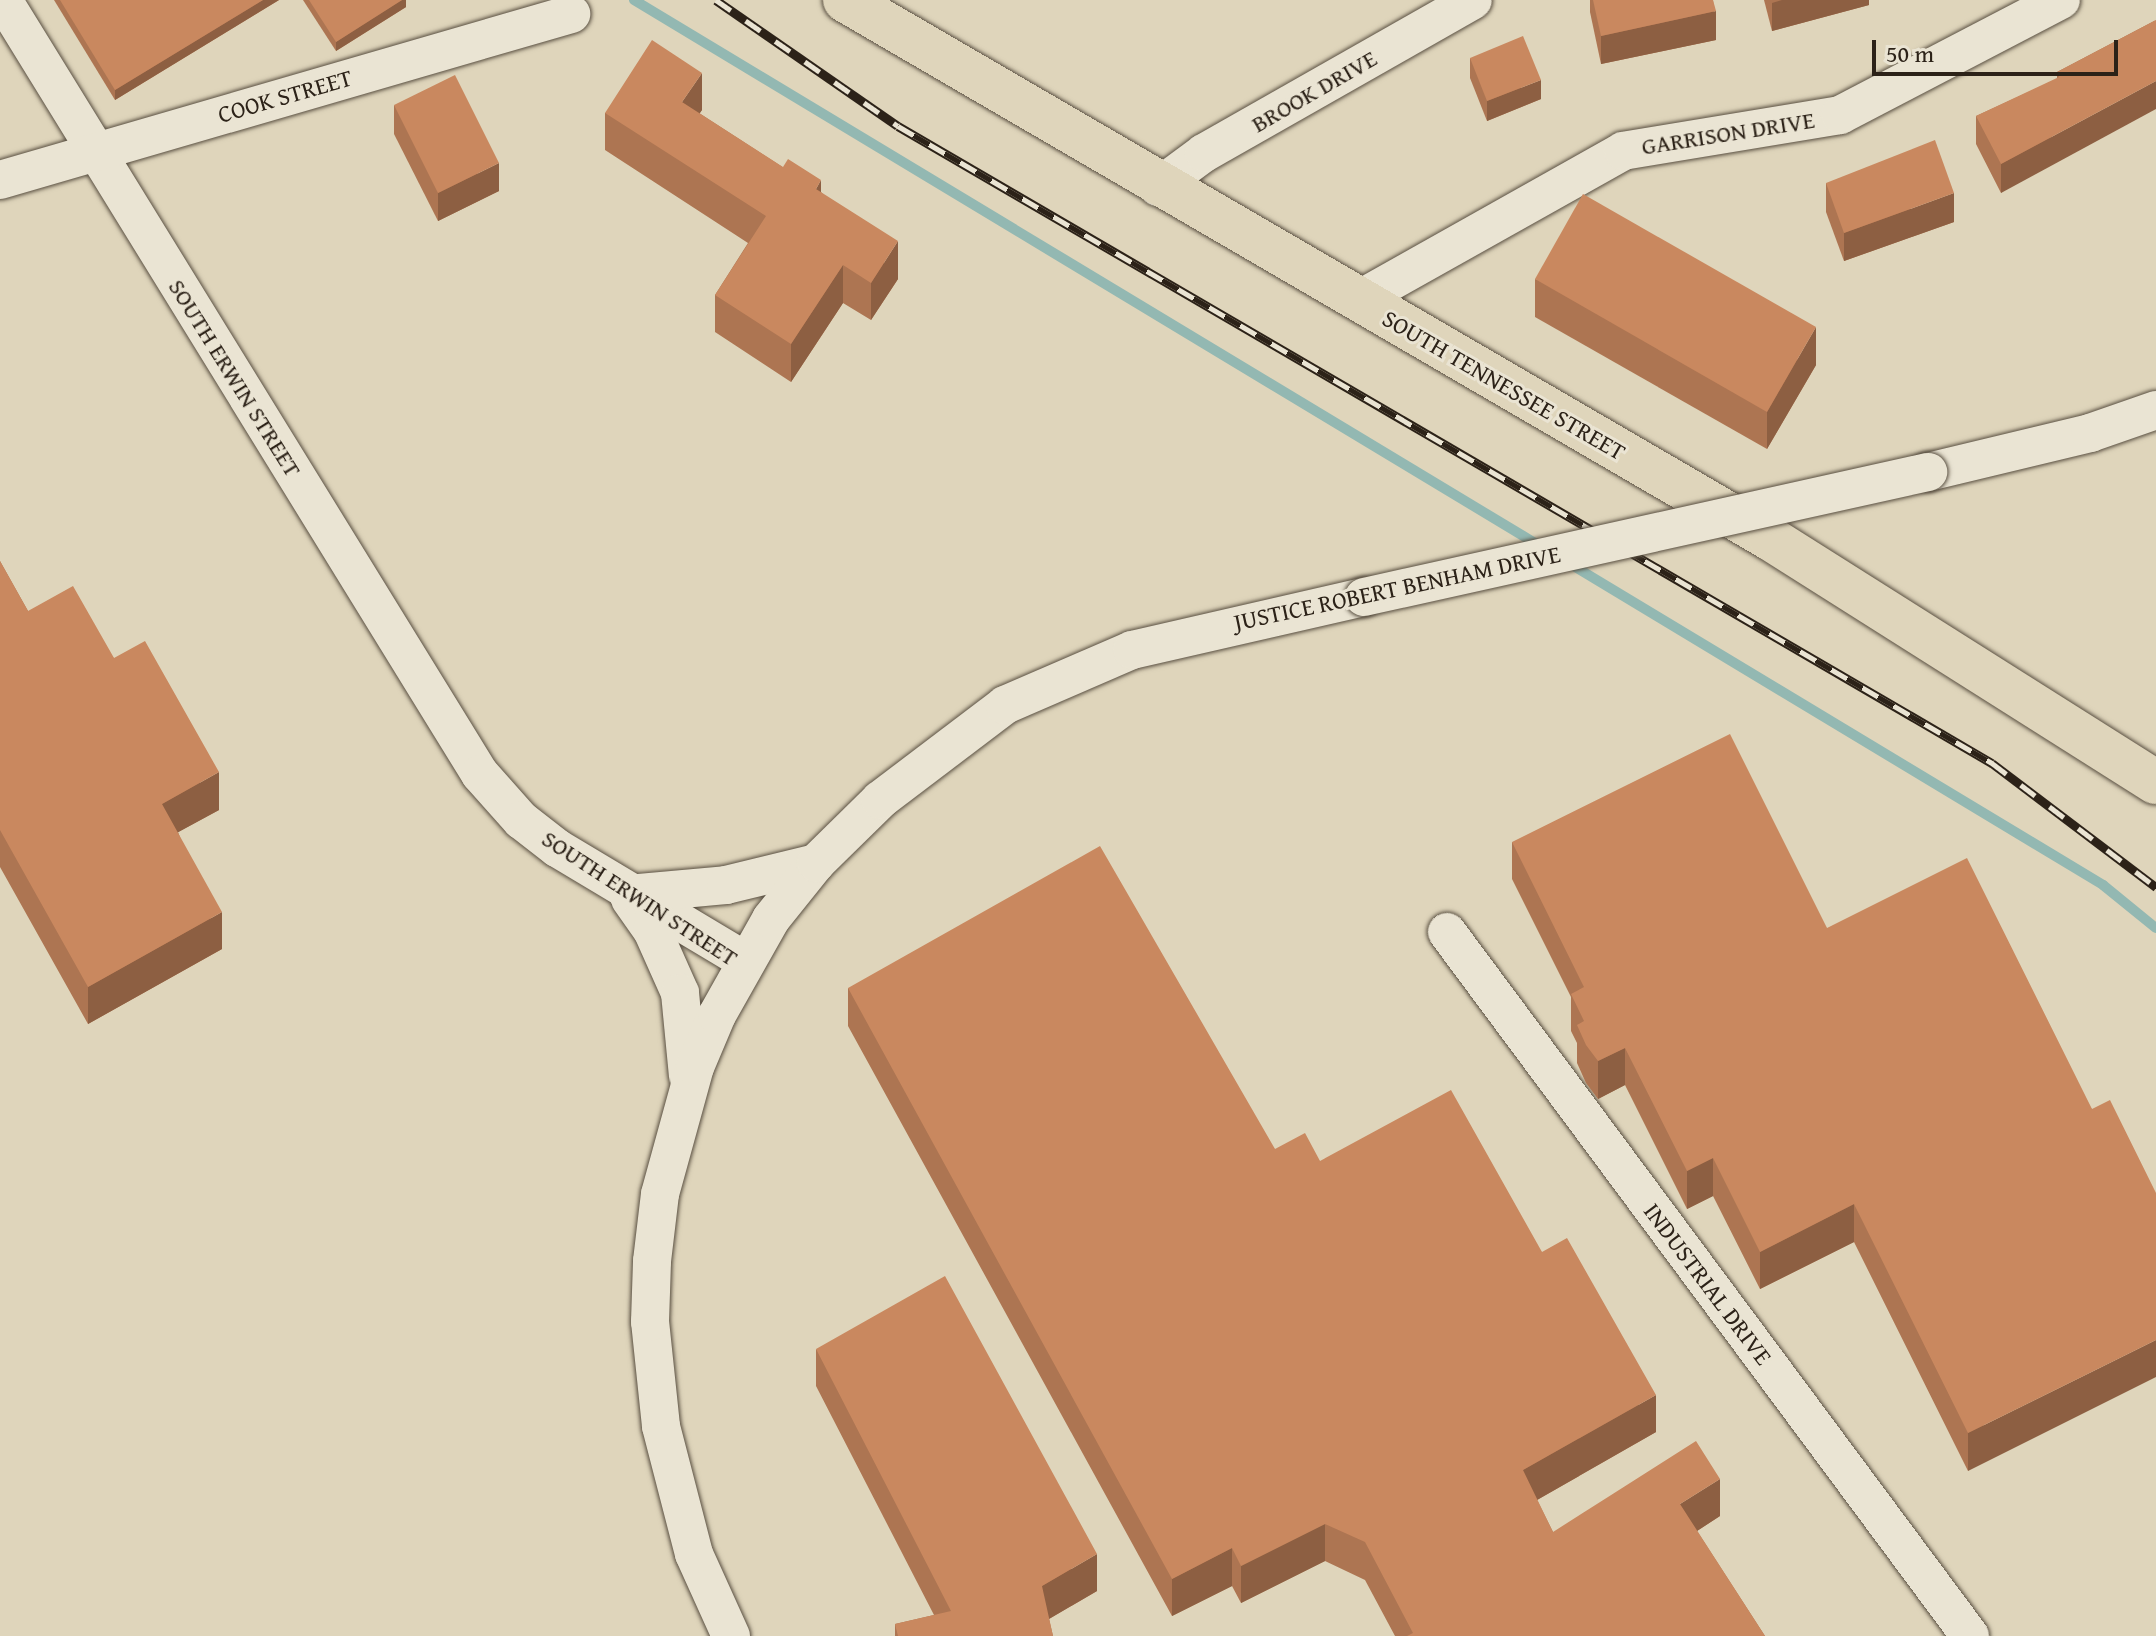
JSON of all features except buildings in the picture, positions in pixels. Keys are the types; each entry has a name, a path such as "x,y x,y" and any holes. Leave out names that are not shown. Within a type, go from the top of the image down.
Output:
{"main road":[{"name":"SOUTH TENNESSEE STREET","path":"845,0 1158,187 1358,300 1914,625 2156,782"}],"street":[{"name":"SOUTH ERWIN STREET","path":"3,0 480,774 521,820 625,892 746,961 717,1015 689,1086 660,1194 651,1336 661,1426 676,1494 694,1554 731,1636"},
{"name":"BROOK DRIVE","path":"1158,187 1204,153 1473,0"},
{"name":"GARRISON DRIVE","path":"1358,300 1623,151 1840,115 2061,0"},
{"name":"COOK STREET","path":"0,180 571,14"},
{"name":"JUSTICE ROBERT BENHAM DRIVE","path":"746,961 771,919 816,863 920,765 969,727 1044,684 1183,635 1928,472 2090,433 2156,410"},
{"path":"625,892 726,885 816,863"},
{"path":"625,892 652,930 680,993 689,1086"},
{"name":"INDUSTRIAL DRIVE","path":"1447,932 1970,1636"}],"waterway":[{"path":"634,0 1540,546"},
{"path":"1567,562 2103,885 2156,928"}],"railway":[{"path":"716,0 898,126 1992,763 2156,887"}]}
